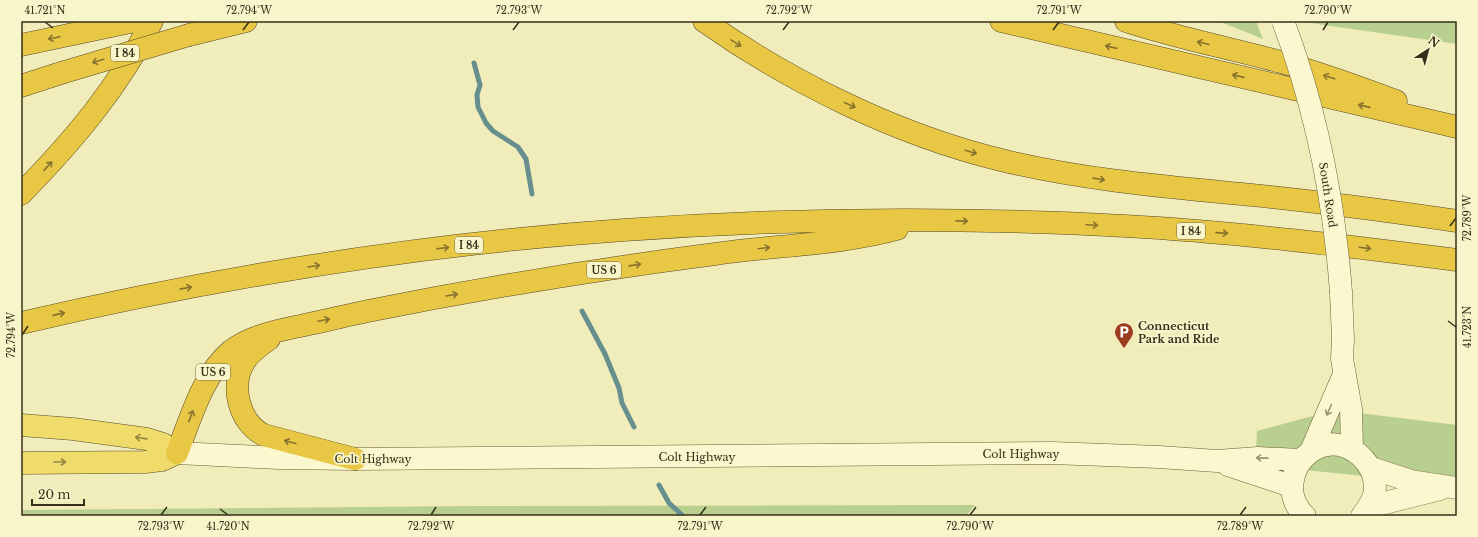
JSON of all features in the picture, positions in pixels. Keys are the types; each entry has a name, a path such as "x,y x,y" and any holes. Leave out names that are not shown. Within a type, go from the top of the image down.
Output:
{"highway":[{"path":"21,45 135,21"},
{"path":"21,194 63,150 108,94 132,58 152,21"},
{"name":"I 84","path":"21,86 189,35 246,21"},
{"path":"704,21 776,67 849,104 928,138 993,158 1052,171 1106,180 1349,206 1457,220"},
{"path":"1001,21 1457,126"},
{"path":"1126,21 1184,38 1309,70 1380,95 1457,126"},
{"name":"I 84","path":"21,323 172,291 276,272 378,256 475,244 617,230 707,225 923,220 1032,222 1186,230 1282,239 1457,260"},
{"name":"US 6","path":"177,453 193,411 205,385 215,369 224,357 236,347 251,339 286,329 422,300 499,286 715,254 858,238 923,220"},
{"path":"286,329 256,349 247,358 242,366 238,378 237,390 240,405 245,418 253,429 264,435 355,459"},
{"name":"Colt Highway","path":"21,425 72,429 147,439 163,444 177,453"},
{"name":"Colt Highway","path":"21,463 145,462 162,460 177,453"}],"main road":[{"name":"South Road","path":"1283,21 1306,89 1319,139 1335,232 1343,339 1342,359 1352,409 1352,450"},
{"name":"South Road","path":"1292,486 1294,472 1306,455 1344,374"},
{"name":"Colt Highway","path":"177,453 279,458 355,459 1052,453 1217,461 1306,455 1324,446 1338,445 1352,450"},
{"path":"1352,450 1363,457 1370,468 1375,481 1374,494 1366,512"},
{"name":"Colt Highway","path":"1217,461 1292,486"},
{"path":"1370,468 1411,481 1451,488"},
{"path":"1292,486 1294,500 1303,515"},
{"path":"1366,512 1451,488"}],"green space":[{"path":"1218,21 1256,21 1263,39"},
{"path":"1296,21 1457,21 1457,44"},
{"path":"1335,410 1457,425 1457,487 1217,461 1256,453 1257,431"},
{"path":"975,505 966,516 21,516 21,510 472,506"}],"waterway":[{"path":"474,63 480,85 477,95 478,107 486,123 493,131 518,147 526,159 532,194"},
{"path":"582,311 605,354 619,388 622,403 634,427"},
{"path":"659,485 669,503 683,516"}],"place":[{"name":"Connecticut Park and Ride","path":"1124,349"}]}
